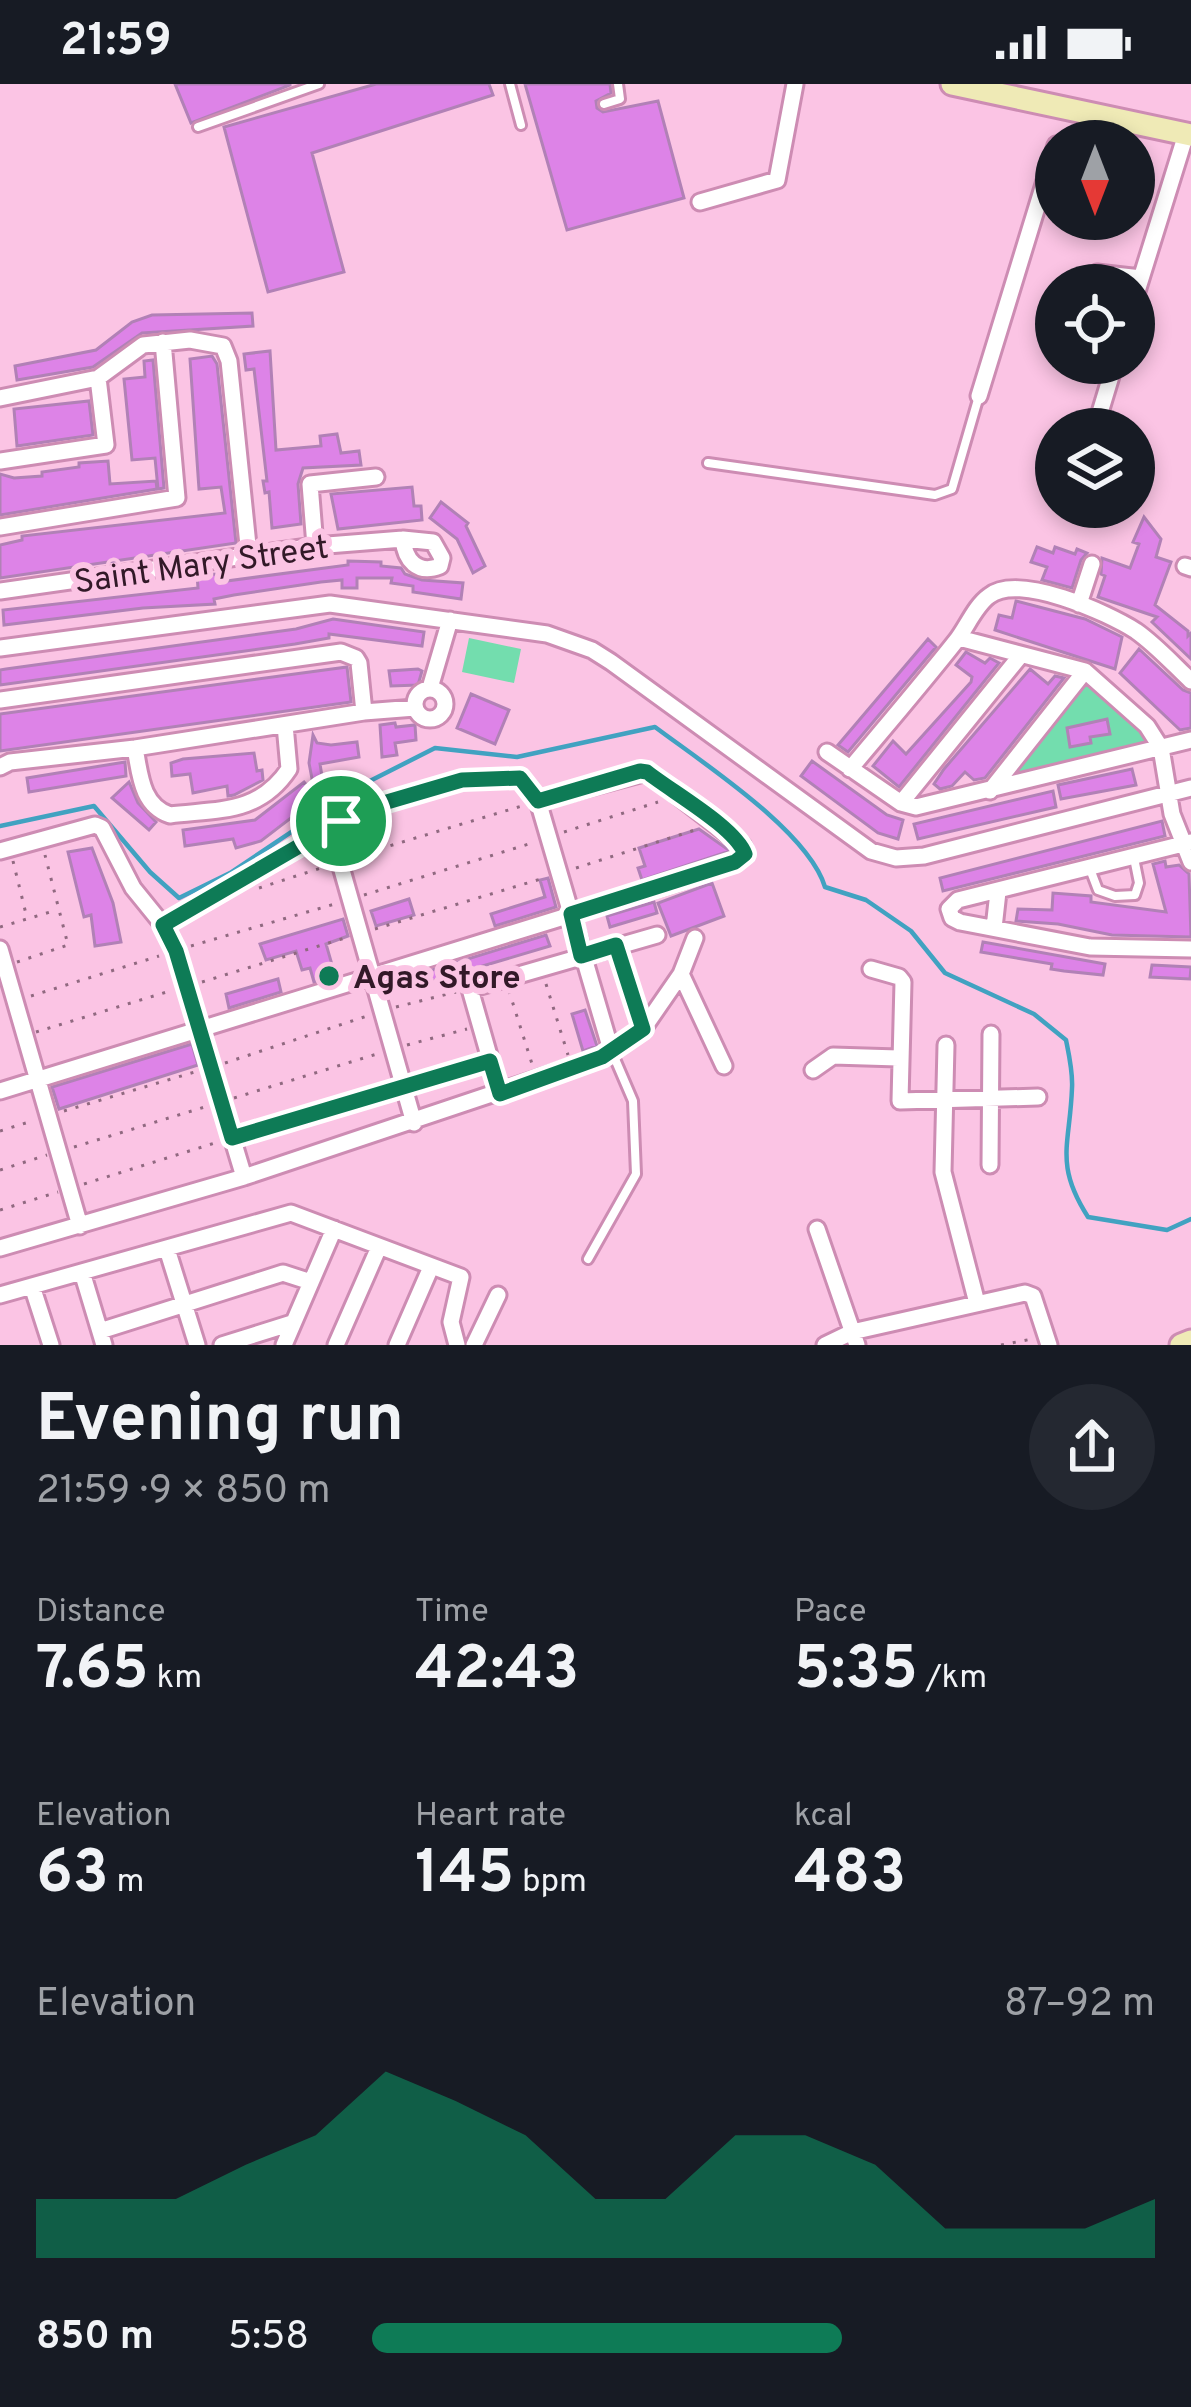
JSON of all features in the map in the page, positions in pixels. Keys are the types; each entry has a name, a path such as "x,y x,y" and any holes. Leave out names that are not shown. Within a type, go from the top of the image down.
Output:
{"main road":[{"path":"952,84 986,87 1189,134"},
{"path":"1181,1345 1191,1341"}],"street":[{"path":"700,202 777,180 795,84"},
{"path":"1063,120 1066,109"},
{"path":"1146,264 1189,134"},
{"path":"979,396 1035,212"},
{"path":"0,526 177,498 163,342"},
{"path":"0,398 98,378 133,350 163,342 218,343 227,352 249,555"},
{"path":"0,461 106,445 98,378"},
{"path":"315,546 310,484 376,477"},
{"name":"Saint Mary Street","path":"0,591 315,546 403,539"},
{"path":"1079,604 1092,564"},
{"path":"850,769 959,638 987,596 998,591 1037,591 1079,604 1138,633 1191,681"},
{"path":"0,648 306,604 368,606 547,634 592,650 883,856 924,856 1191,788"},
{"path":"430,688 449,620"},
{"path":"959,638 1085,670 1147,726 1161,748 1172,814 1191,862"},
{"path":"0,700 340,652 358,663 364,712"},
{"path":"901,803 1021,655"},
{"path":"990,791 1085,670"},
{"path":"0,767 364,712 415,708 427,719 442,714 443,694 430,688 420,692 415,708"},
{"path":"135,748 142,785 160,812 170,815 238,806 267,796 289,770 285,724"},
{"path":"827,752 901,803 931,805 1191,740"},
{"path":"0,1091 735,862 745,854 743,846 647,772 538,801"},
{"path":"163,925 363,809 462,780 520,778 538,801 611,1050"},
{"path":"5,850 95,825 102,828 133,888 171,938 244,1177"},
{"path":"330,828 414,1123"},
{"path":"1186,843 949,905 956,921 1090,947 1191,949"},
{"path":"994,928 998,892"},
{"path":"500,1094 470,989 657,935"},
{"path":"0,1248 244,1177 572,1068 643,1029 681,974 695,938"},
{"path":"2,957 80,1226"},
{"path":"871,969 903,982 899,1101 1038,1097"},
{"path":"681,974 724,1066"},
{"path":"990,1165 991,1034"},
{"path":"946,1045 943,1174 977,1303"},
{"path":"813,1070 833,1056 898,1058"},
{"path":"0,1295 291,1213 462,1279 451,1322 458,1345"},
{"path":"282,1344 334,1228"},
{"path":"817,1229 854,1339"},
{"path":"336,1345 379,1247"},
{"path":"167,1249 197,1345"},
{"path":"397,1345 431,1267"},
{"path":"82,1272 102,1338 185,1304 283,1273 311,1282"},
{"path":"32,1286 51,1345"},
{"path":"825,1345 1029,1293 1047,1341"},
{"path":"474,1345 498,1295"},
{"path":"222,1345 292,1323"}],"lane":[{"path":"197,127 319,84"},
{"path":"511,84 521,125"},
{"path":"604,104 620,99 618,84"},
{"path":"708,464 945,494 952,488 979,396"},
{"path":"1090,869 1098,890 1115,896 1135,895 1140,890 1134,858"},
{"path":"588,1259 636,1174 633,1102 611,1050"}],"path":[{"path":"244,891 538,801"},
{"path":"2,957 68,945 42,842"},
{"path":"5,850 27,918"},
{"path":"0,927 59,909"},
{"path":"616,945 643,1029"},
{"path":"541,967 572,1068"},
{"path":"505,978 538,1080"},
{"path":"0,1131 385,1010 470,989"},
{"path":"0,1170 480,1025"},
{"path":"0,1210 490,1061"},
{"path":"1000,1345 1047,1341"}],"green space":[{"path":"469,638 521,649 514,683 462,672"},
{"path":"1088,678 1157,744 1005,781"}],"building":[{"path":"175,84 290,84 290,85 191,123"},
{"path":"376,84 489,84 493,95 312,153 344,272 268,292 224,127"},
{"path":"525,84 610,84 611,93 596,101 603,112 658,101 684,198 567,230"},
{"path":"252,313 253,326 142,333 93,367 17,380 15,366 96,350 132,322 152,315"},
{"path":"270,351 276,450 321,446 320,436 337,434 341,453 359,451 361,465 303,468 298,484 301,524 272,528 269,492 265,493 263,481 267,481 254,369 246,370 244,354"},
{"path":"212,356 217,364 236,543 0,578 0,545 22,540 22,536 225,513 221,487 199,489 190,359"},
{"path":"153,360 164,488 158,489 155,458 132,460 124,379 145,377 144,361"},
{"path":"89,401 93,435 17,446 14,409"},
{"path":"108,461 110,484 156,481 157,489 0,515 0,474 42,476 42,472 79,467 79,463"},
{"path":"412,487 422,520 338,529 331,494"},
{"path":"441,502 468,523 485,566 473,573 457,539 430,518"},
{"path":"1139,528 1152,528 1161,539 1156,557 1171,562 1155,605 1188,631 1188,636 1191,633 1191,659 1152,622 1157,617 1098,597 1105,576 1101,574 1102,558 1130,568 1139,544 1133,542"},
{"path":"1037,547 1053,553 1055,547 1087,553 1072,588 1042,580 1047,567 1031,562"},
{"path":"348,561 381,562 381,566 401,568 422,580 463,583 461,599 413,592 413,586 391,583 392,578 357,578 357,588 342,588 342,580 321,582 214,599 215,604 4,625 3,610 198,588 197,575 218,574 219,582 348,565"},
{"path":"1016,601 1085,619 1122,637 1115,669 995,630 999,615 1012,618"},
{"path":"333,619 424,632 422,646 329,634 329,638 295,644 0,685 0,670 296,629"},
{"path":"928,639 936,647 848,752 838,745"},
{"path":"1139,649 1191,693 1191,728 1180,730 1120,673"},
{"path":"966,652 985,663 990,658 999,663 899,787 873,766 893,741 906,754 971,682 972,677 956,665"},
{"path":"347,667 351,702 0,751 0,714"},
{"path":"1030,669 1048,684 1055,676 1064,678 985,778 974,780 965,772 952,786 940,789 934,784 944,769"},
{"path":"389,671 422,671 418,685 391,686"},
{"path":"471,694 509,710 495,744 457,728"},
{"path":"1107,719 1110,734 1070,747 1067,728"},
{"path":"395,723 396,727 415,725 416,740 395,743 397,755 382,757 380,725"},
{"path":"313,735 317,743 357,742 359,757 320,764 323,782 313,784 309,763"},
{"path":"254,753 263,780 234,795 228,796 227,786 193,793 190,774 172,776 171,763 183,759"},
{"path":"812,761 887,815 903,820 898,839 878,833 801,776"},
{"path":"125,762 126,776 29,792 27,778"},
{"path":"1132,769 1136,785 1061,799 1058,785"},
{"path":"129,782 138,803 156,822 149,830 112,798"},
{"path":"304,782 317,798 261,841 236,848 233,839 185,846 183,830 255,820"},
{"path":"1053,791 1056,807 918,839 914,824"},
{"path":"1162,821 1165,836 943,891 940,878"},
{"path":"699,829 730,851 642,880 638,868 645,866 639,848"},
{"path":"92,848 113,903 121,942 95,946 91,915 84,917 68,852"},
{"path":"1165,861 1166,867 1179,865 1189,874 1191,937 1112,935 1016,921 1018,909 1052,910 1053,893 1166,912 1153,864"},
{"path":"548,878 556,907 495,926 491,914 545,897 540,880"},
{"path":"712,883 724,916 671,936 658,903"},
{"path":"409,899 414,915 376,926 371,911"},
{"path":"654,902 657,913 610,927 607,916"},
{"path":"343,919 348,936 326,944 335,975 314,982 310,968 302,970 296,951 266,960 260,944"},
{"path":"546,935 550,946 412,987 409,977"},
{"path":"983,942 1105,964 1103,975 1051,969 1052,964 981,952"},
{"path":"1152,965 1191,967 1190,979 1150,977"},
{"path":"278,979 281,992 229,1008 226,994"},
{"path":"585,1010 597,1046 583,1051 572,1014"},
{"path":"192,1044 198,1065 59,1109 52,1087"}],"waterway":[{"path":"0,826 94,806 150,872 179,898 230,873 360,786 435,748 517,757 655,727 776,821 798,843 825,887 866,900 911,931 945,973 1034,1014 1066,1040 1072,1082 1067,1168 1088,1217 1167,1230 1191,1219"}],"place":[{"name":"Agas Store","path":"329,976"}],"route":[{"path":"640,771 717,823 743,846 745,854 735,862 571,914 581,956 616,945 643,1029 602,1057 500,1094 490,1061 232,1138 176,951 163,925 341,821 363,809 462,780 520,778 538,801 640,771"}]}
